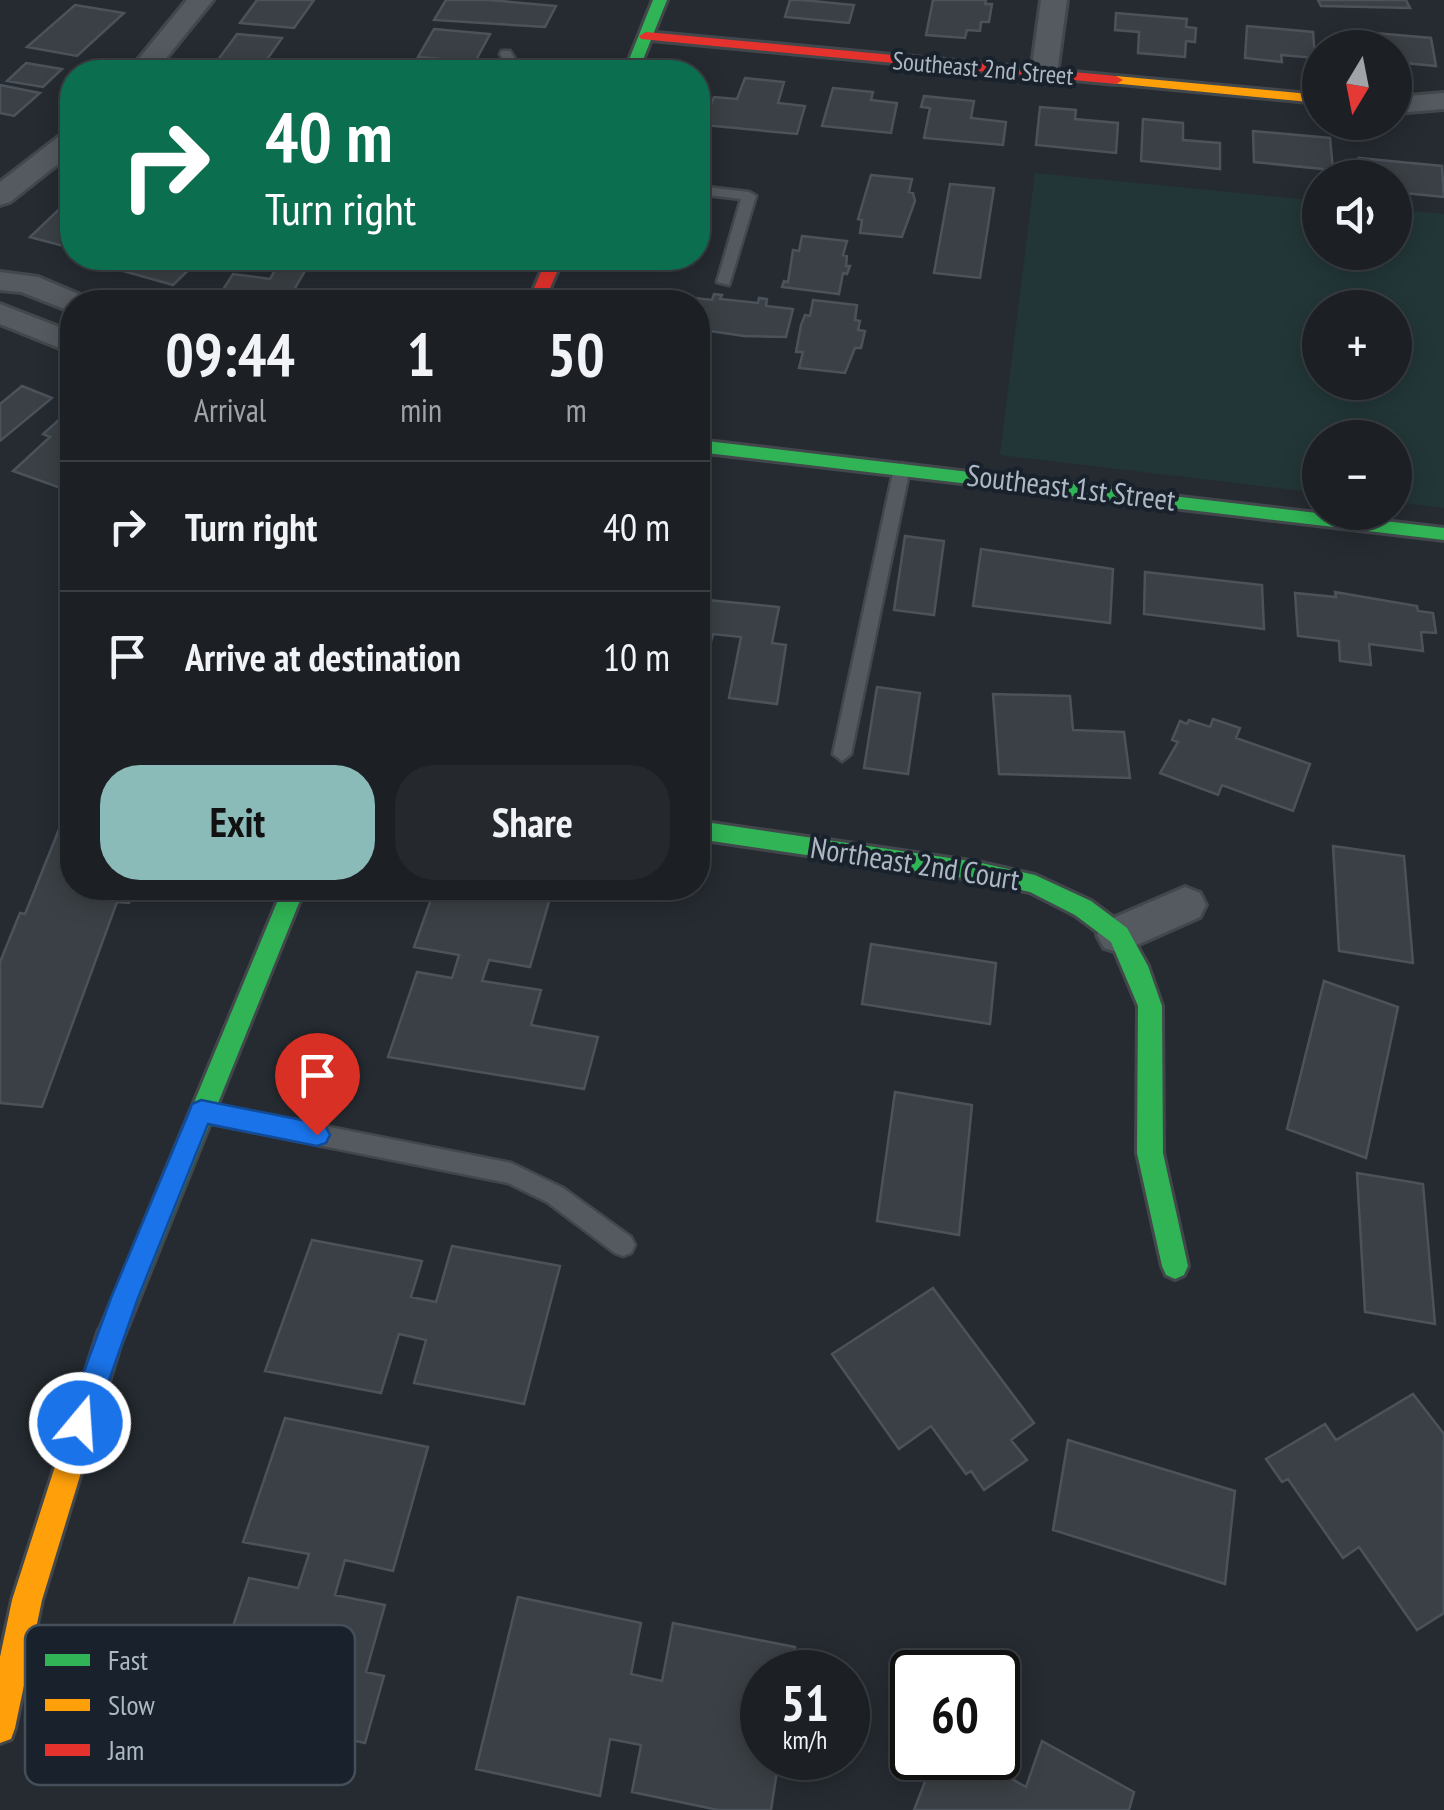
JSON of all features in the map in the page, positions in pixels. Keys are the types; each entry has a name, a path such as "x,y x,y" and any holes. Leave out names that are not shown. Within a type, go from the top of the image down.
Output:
{"street":[{"path":"151,60 200,0"},
{"path":"636,60 660,0"},
{"path":"1044,74 1054,0"},
{"name":"Southeast 2nd Street","path":"646,36 1302,97"},
{"path":"1412,103 1444,100"},
{"path":"0,196 60,149"},
{"path":"0,282 26,283 60,299"},
{"path":"0,313 60,338"},
{"name":"Southeast 1st Street","path":"710,447 1444,534"},
{"name":"Northeast 2nd Court","path":"710,832 978,871 1035,884 1083,908 1119,934 1150,1006 1150,1153 1176,1266"},
{"path":"0,1728 28,1600 108,1338 289,900"},
{"path":"1119,934 1185,906"}],"lane":[{"path":"506,54 510,60"},
{"path":"710,191 749,196 724,282"},
{"path":"842,754 902,468"},
{"path":"201,1112 511,1173 555,1195 624,1245"}],"green space":[{"path":"1035,173 1302,199 1302,270 1412,270 1412,211 1444,214 1444,508 1412,504 1412,420 1302,420 1302,491 1000,455"}],"building":[{"path":"257,0 314,0 294,28 240,23"},
{"path":"446,0 556,6 545,27 434,20"},
{"path":"790,0 854,5 849,23 785,17"},
{"path":"933,0 986,0 985,4 992,4 989,22 981,22 980,31 967,30 965,38 926,35"},
{"path":"1318,0 1406,0 1410,8 1321,6"},
{"path":"75,5 124,13 77,56 27,47"},
{"path":"1116,13 1187,19 1186,27 1196,28 1195,42 1186,41 1185,57 1138,53 1139,32 1115,30"},
{"path":"1247,26 1302,31 1302,57 1281,55 1282,62 1245,58"},
{"path":"434,29 490,34 476,60 418,57"},
{"path":"237,34 282,38 266,60 218,60"},
{"path":"1412,36 1431,38 1436,66 1412,64"},
{"path":"26,63 60,69 43,87 7,81"},
{"path":"745,78 784,82 778,103 805,106 797,134 710,126 714,97 737,99"},
{"path":"0,85 40,93 14,116 0,113"},
{"path":"833,88 873,92 871,100 897,103 891,133 822,126"},
{"path":"924,96 974,101 971,118 1006,122 1003,145 924,138 930,108 921,107"},
{"path":"1040,107 1076,110 1075,119 1118,123 1116,153 1036,145"},
{"path":"1143,119 1183,123 1183,140 1220,143 1220,169 1141,161"},
{"path":"1253,131 1302,135 1302,140 1330,140 1332,160 1302,160 1302,167 1254,162"},
{"path":"1412,163 1442,166 1444,197 1412,194"},
{"path":"871,175 912,179 909,192 915,201 902,237 860,233 862,220 858,219"},
{"path":"950,184 994,188 980,278 934,273"},
{"path":"60,208 60,245 30,237"},
{"path":"802,236 847,241 843,255 847,256 846,266 850,266 847,274 843,273 839,294 782,287 784,281 788,282 793,250 799,251"},
{"path":"120,270 189,270 173,285"},
{"path":"275,270 306,270 294,290 223,290 233,274 270,279"},
{"path":"714,294 722,295 720,299 758,303 759,298 767,299 766,306 793,309 786,337 710,331"},
{"path":"813,300 857,305 858,330 865,331 861,348 855,348 845,373 799,368 803,352 796,352 801,325 805,315 810,316"},
{"path":"22,386 52,398 0,441 0,404"},
{"path":"60,419 60,488 13,471 50,437 43,434"},
{"path":"905,536 944,541 934,615 894,610"},
{"path":"981,549 1113,569 1110,623 973,606"},
{"path":"1145,572 1262,585 1264,629 1144,614"},
{"path":"1335,592 1417,606 1418,611 1433,613 1436,633 1421,632 1423,651 1369,644 1371,665 1340,661 1339,641 1298,636 1295,593 1336,597"},
{"path":"710,600 779,607 772,643 786,645 777,704 729,698 741,637 713,634 711,642"},
{"path":"877,687 920,693 908,774 864,768"},
{"path":"993,694 1070,696 1073,730 1124,732 1130,778 999,774"},
{"path":"1213,719 1240,728 1236,738 1310,764 1293,811 1222,785 1218,795 1160,773 1178,742 1172,740 1180,721 1210,727"},
{"path":"60,827 60,900 130,900 117,902 42,1107 0,1103 0,962 20,913 25,914"},
{"path":"1333,846 1404,856 1413,963 1339,951"},
{"path":"431,900 550,900 530,967 489,960 482,981 541,990 531,1025 598,1037 584,1089 388,1057 417,972 452,978 459,955 414,947"},
{"path":"871,944 996,963 990,1024 862,1004"},
{"path":"1324,981 1398,1007 1366,1158 1287,1129"},
{"path":"895,1092 972,1105 959,1235 877,1221"},
{"path":"1357,1173 1423,1184 1435,1324 1365,1312"},
{"path":"312,1240 422,1261 411,1297 436,1302 452,1246 560,1266 524,1404 414,1383 426,1340 399,1334 381,1393 265,1371"},
{"path":"933,1288 1034,1423 1011,1440 1027,1460 984,1490 971,1471 966,1474 931,1426 899,1449 832,1354"},
{"path":"1413,1394 1444,1434 1444,1613 1417,1630 1359,1547 1343,1558 1288,1479 1282,1482 1266,1459 1325,1424 1336,1440"},
{"path":"285,1418 428,1447 393,1571 345,1560 335,1595 385,1605 366,1672 384,1676 365,1743 355,1741 355,1625 233,1625 249,1578 298,1588 309,1554 243,1542"},
{"path":"1068,1440 1235,1491 1225,1584 1053,1530"},
{"path":"518,1597 641,1623 631,1674 662,1681 673,1623 795,1647 740,1650 740,1780 776,1780 771,1810 718,1810 632,1792 641,1745 610,1739 600,1796 476,1769"},
{"path":"1042,1741 1134,1792 1129,1810 914,1810 926,1780 1014,1780 1026,1787"}],"traffic: fast":[{"path":"636,60 660,0"},
{"path":"710,447 1444,534"},
{"path":"710,832 977,871 1035,884 1083,908 1119,935 1136,966 1150,1006 1150,1153 1175,1266"},
{"path":"109,1339 289,900"}],"traffic: slow":[{"path":"1116,80 1302,97"},
{"path":"0,1728 27,1600 109,1339"}],"traffic: jam":[{"path":"646,36 1116,80"},
{"path":"541,290 550,270"}],"route":[{"path":"80,1423 124,1298 201,1112 317,1135"}]}
